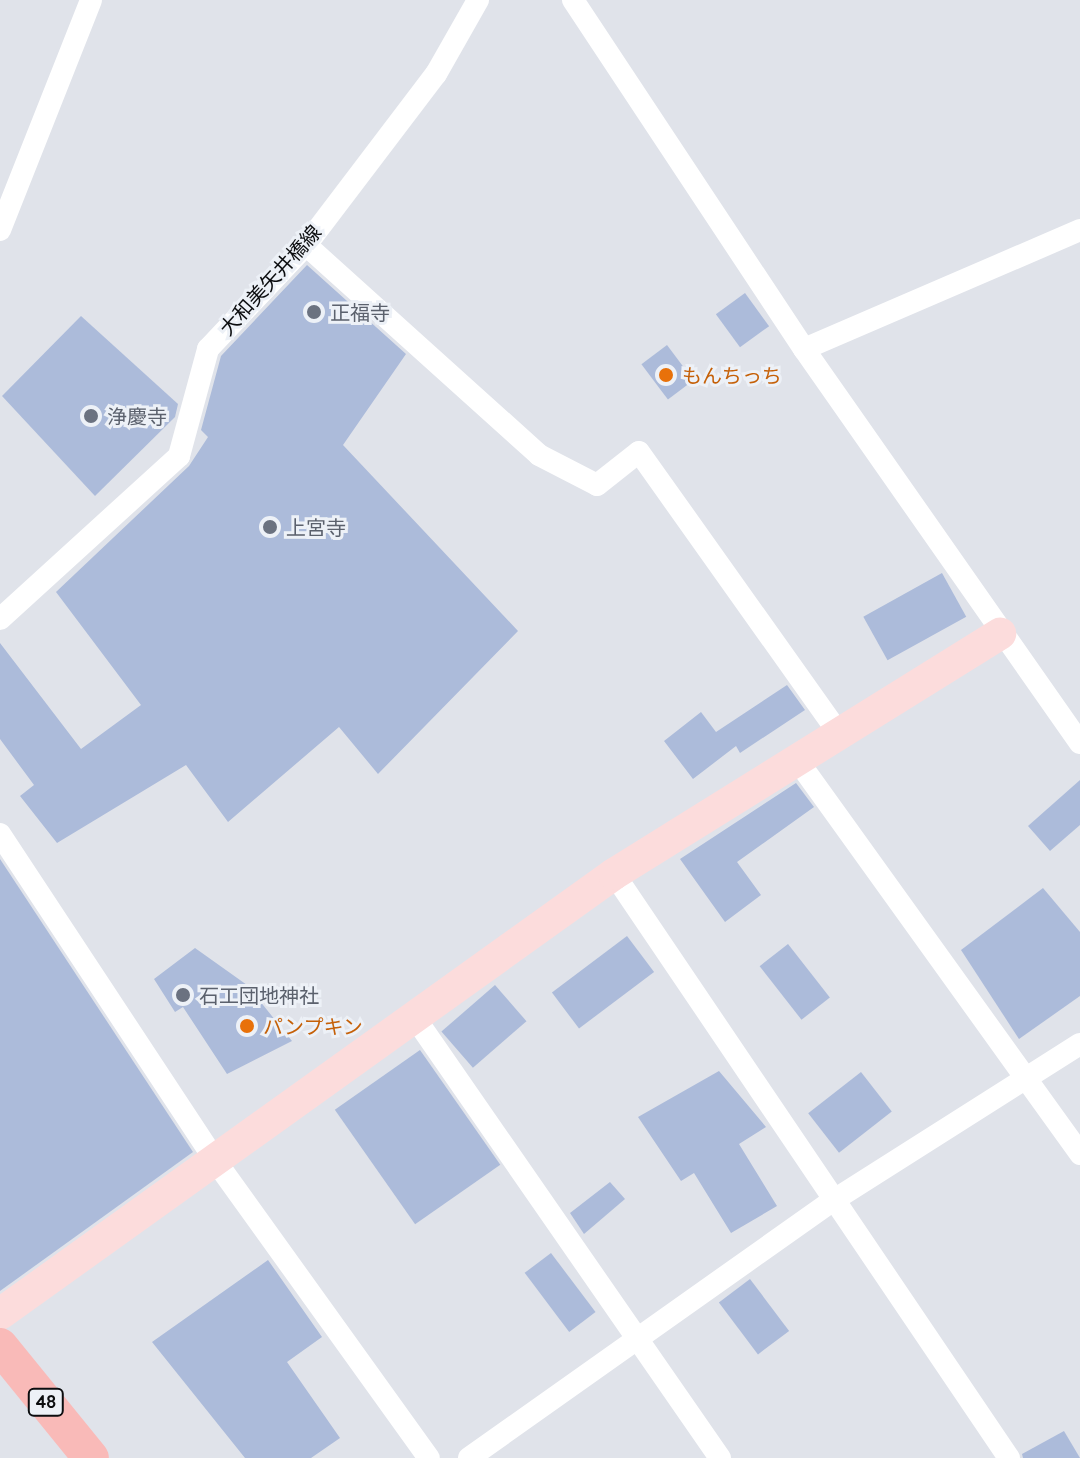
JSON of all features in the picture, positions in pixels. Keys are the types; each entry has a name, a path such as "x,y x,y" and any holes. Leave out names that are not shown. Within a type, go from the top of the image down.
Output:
{"main road":[{"name":"48","path":"0,1346 91,1458"}],"street":[{"path":"0,230 91,0"},
{"name":"大和美矢井橋線","path":"0,619 179,456 208,349 306,245 436,74 478,0"},
{"path":"573,0 804,349 1000,634 1080,743"},
{"path":"804,349 1080,230"},
{"path":"306,245 539,455 597,485 639,452 837,731"},
{"path":"0,1314 413,1015 614,874 795,757 1000,634"},
{"path":"795,757 1032,1079 1080,1154"},
{"path":"0,834 214,1159 429,1458"},
{"path":"614,874 1009,1458"},
{"path":"413,1015 720,1458"},
{"path":"469,1458 834,1200 1032,1079 1080,1044"}],"building":[{"name":"上宮寺","path":"307,265 406,354 343,445 518,631 378,774 339,727 228,822 186,765 57,843 20,796 34,785 0,739 0,643 81,749 141,705 56,592 189,466 208,437 201,430 221,356"},
{"path":"745,293 769,326 740,347 716,314"},
{"name":"浄慶寺","path":"81,316 178,404 175,417 95,496 2,396"},
{"path":"667,345 693,380 668,399 641,364"},
{"path":"942,573 966,617 888,660 863,617"},
{"path":"787,685 805,710 740,753 736,746 693,779 664,741 701,712 716,732"},
{"path":"1080,780 1080,825 1050,851 1028,826"},
{"path":"796,783 814,807 737,862 761,895 725,922 680,859"},
{"path":"0,859 193,1152 0,1291"},
{"path":"1043,888 1080,932 1080,996 1019,1039 961,950"},
{"path":"627,936 654,972 579,1029 552,993"},
{"path":"788,944 830,998 801,1020 760,966"},
{"path":"195,948 247,985 292,1041 227,1074 183,1007 175,1012 154,979"},
{"path":"495,985 526,1021 473,1068 441,1032"},
{"path":"420,1050 500,1165 415,1224 335,1110"},
{"path":"719,1071 766,1127 739,1144 777,1206 731,1233 694,1173 681,1181 638,1117"},
{"path":"861,1072 892,1111 839,1153 808,1113"},
{"path":"610,1182 625,1199 584,1234 570,1213"},
{"path":"551,1253 596,1312 569,1332 525,1273"},
{"path":"268,1260 322,1337 287,1362 340,1438 311,1458 245,1458 152,1342"},
{"path":"750,1279 789,1331 758,1354 719,1302"},
{"path":"1064,1431 1080,1458 1023,1458 1022,1454"}],"place":[{"name":"正福寺","path":"314,312"},
{"name":"もんちっち","path":"666,375"},
{"name":"浄慶寺","path":"91,416"},
{"name":"上宮寺","path":"270,527"},
{"name":"石工団地神社","path":"183,995"},
{"name":"パンプキン","path":"247,1026"}]}
